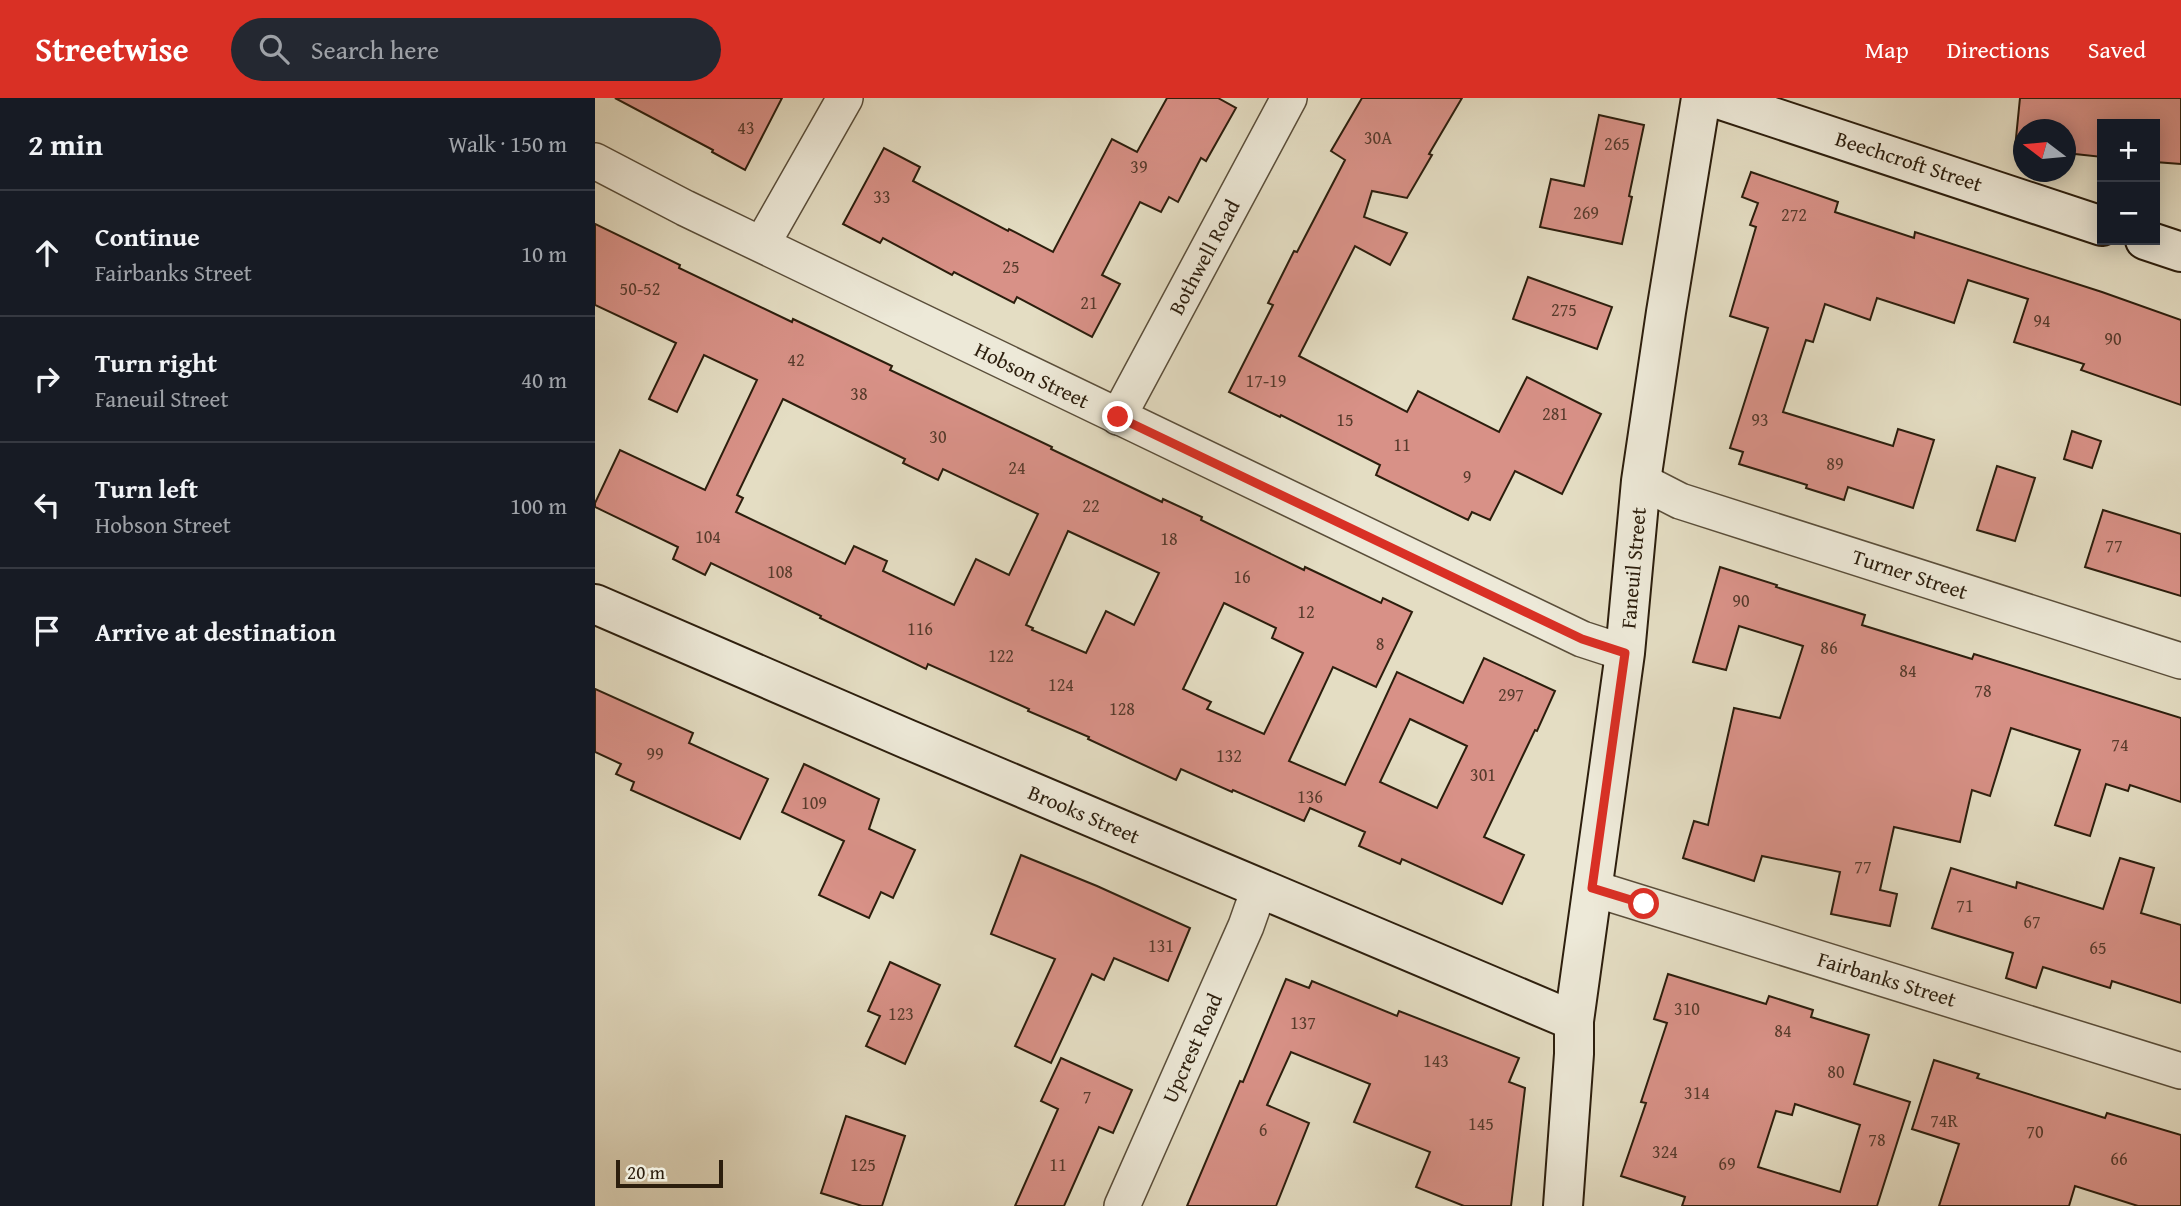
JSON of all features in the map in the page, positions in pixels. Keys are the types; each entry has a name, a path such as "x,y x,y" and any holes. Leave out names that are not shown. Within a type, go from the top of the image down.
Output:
{"street":[{"path":"762,244 845,98"},
{"name":"Bothwell Road","path":"1118,417 1289,98"},
{"name":"Faneuil Street","path":"1563,1206 1574,1021 1625,653 1641,481 1701,98"},
{"name":"Beechcroft Street","path":"1715,98 2097,224"},
{"name":"Hobson Street","path":"595,161 685,208 1582,639 1625,653"},
{"path":"2160,245 2181,252"},
{"name":"Turner Street","path":"1641,481 1679,501 2181,661"},
{"name":"Brooks Street","path":"595,604 1574,1021"},
{"name":"Fairbanks Street","path":"1592,888 2181,1071"},
{"name":"Upcrest Road","path":"1122,1206 1246,926 1259,889"}],"building":[{"path":"615,98 782,98 745,170"},
{"path":"1167,98 1218,98 1236,108 1206,161 1201,158 1178,202 1169,197 1161,212 1140,202 1102,275 1120,284 1092,337 1017,297 1014,303 954,272 952,275 883,238 880,243 843,224 884,148 920,167 913,181 1053,252 1112,139 1137,152"},
{"path":"1362,98 1462,98 1407,198 1372,191 1364,217 1407,233 1390,265 1355,246 1299,356 1407,412 1418,391 1499,432 1527,377 1601,414 1562,494 1515,471 1490,520 1472,512 1468,520 1376,475 1380,465 1229,392 1273,305 1268,303 1294,251 1297,252 1345,160 1331,151"},
{"path":"2020,98 2181,98 2181,164 2160,162 2160,119 2097,119 2097,156 2076,154 2076,119 2018,119"},
{"path":"1599,115 1644,125 1622,244 1540,227 1551,179 1584,186"},
{"path":"1751,172 1838,202 1835,212 1914,238 1915,232 2181,320 2181,405 2081,370 2084,364 2014,342 2028,299 1968,280 1954,323 1877,298 1870,320 1825,304 1813,342 1806,340 1783,412 1893,446 1898,429 1934,440 1913,508 1848,487 1844,500 1806,488 1807,485 1739,464 1743,452 1730,448 1768,328 1730,316 1756,227 1750,225 1758,203 1742,197"},
{"path":"595,224 680,265 679,268 892,366 890,370 1052,447 1051,449 1162,502 1163,499 1202,517 1201,520 1304,570 1305,567 1381,603 1383,598 1412,612 1376,687 1333,667 1289,761 1345,785 1397,672 1463,703 1484,658 1555,691 1484,837 1524,855 1502,904 1402,859 1400,864 1359,846 1365,832 1310,808 1304,821 1181,769 1176,780 928,664 926,669 711,563 705,575 673,559 678,547 595,507 595,503 620,450 705,490 757,380 704,355 677,412 649,399 676,343 595,305","holes":["783,399 905,459 903,463 938,480 943,469 1038,514 1009,575 976,559 954,605 883,571 887,561 854,546 845,564 736,512 743,498 737,495","1068,531 1159,573 1134,625 1106,611 1086,653 1026,625","1224,603 1276,628 1272,638 1303,653 1264,734 1207,709 1211,702 1183,689","1410,719 1467,746 1437,808 1380,782"]},
{"path":"1528,277 1612,307 1597,349 1513,319"},
{"path":"2072,431 2101,441 2092,468 2064,459"},
{"path":"1997,466 2035,478 2015,541 1977,530"},
{"path":"2103,510 2181,534 2181,596 2085,567"},
{"path":"1720,567 1865,615 1862,625 1972,659 1974,654 2181,718 2181,802 2130,785 2128,791 2106,784 2090,836 2055,825 2080,750 2011,728 1990,796 1972,790 1960,842 1894,827 1880,890 1897,894 1890,926 1831,914 1840,872 1762,856 1754,881 1683,858 1694,821 1708,825 1734,708 1780,718 1803,646 1739,626 1726,670 1693,662"},
{"path":"595,689 693,733 689,743 768,779 740,839 631,790 634,782 616,774 621,764 595,752"},
{"path":"804,764 879,799 869,829 915,850 893,898 881,892 869,918 819,895 844,841 782,812"},
{"path":"1021,855 1190,928 1168,981 1114,958 1104,980 1092,974 1051,1063 1015,1046 1055,959 991,934"},
{"path":"2120,858 2154,868 2141,913 2181,925 2181,1003 2112,981 2110,988 2043,967 2036,988 2006,978 2013,953 1932,928 1951,868 2016,888 2017,882 2103,909"},
{"path":"890,962 940,985 905,1064 866,1046 880,1016 868,1011"},
{"path":"1668,974 1766,1004 1769,996 1813,1010 1811,1017 1869,1035 1854,1084 1910,1102 1877,1206 1682,1206 1685,1197 1621,1176 1646,1103 1641,1102 1667,1023 1654,1019","holes":["1795,1104 1860,1125 1840,1192 1758,1167 1776,1111 1792,1115"]},
{"path":"1286,979 1309,988 1312,981 1397,1016 1399,1011 1519,1058 1509,1082 1525,1088 1511,1206 1464,1206 1416,1187 1430,1152 1354,1122 1370,1084 1291,1052 1267,1105 1309,1123 1276,1206 1187,1206"},
{"path":"1061,1058 1132,1090 1113,1133 1099,1127 1064,1206 1015,1206 1058,1109 1041,1101"},
{"path":"1934,1060 1979,1074 1977,1078 2105,1118 2107,1113 2181,1135 2181,1206 2138,1206 2075,1186 2069,1206 1939,1206 1959,1144 1912,1129"},
{"path":"846,1116 905,1136 882,1206 862,1206 821,1193"}],"route":[{"path":"1118,417 1582,639 1625,653 1592,888 1644,904"}]}
